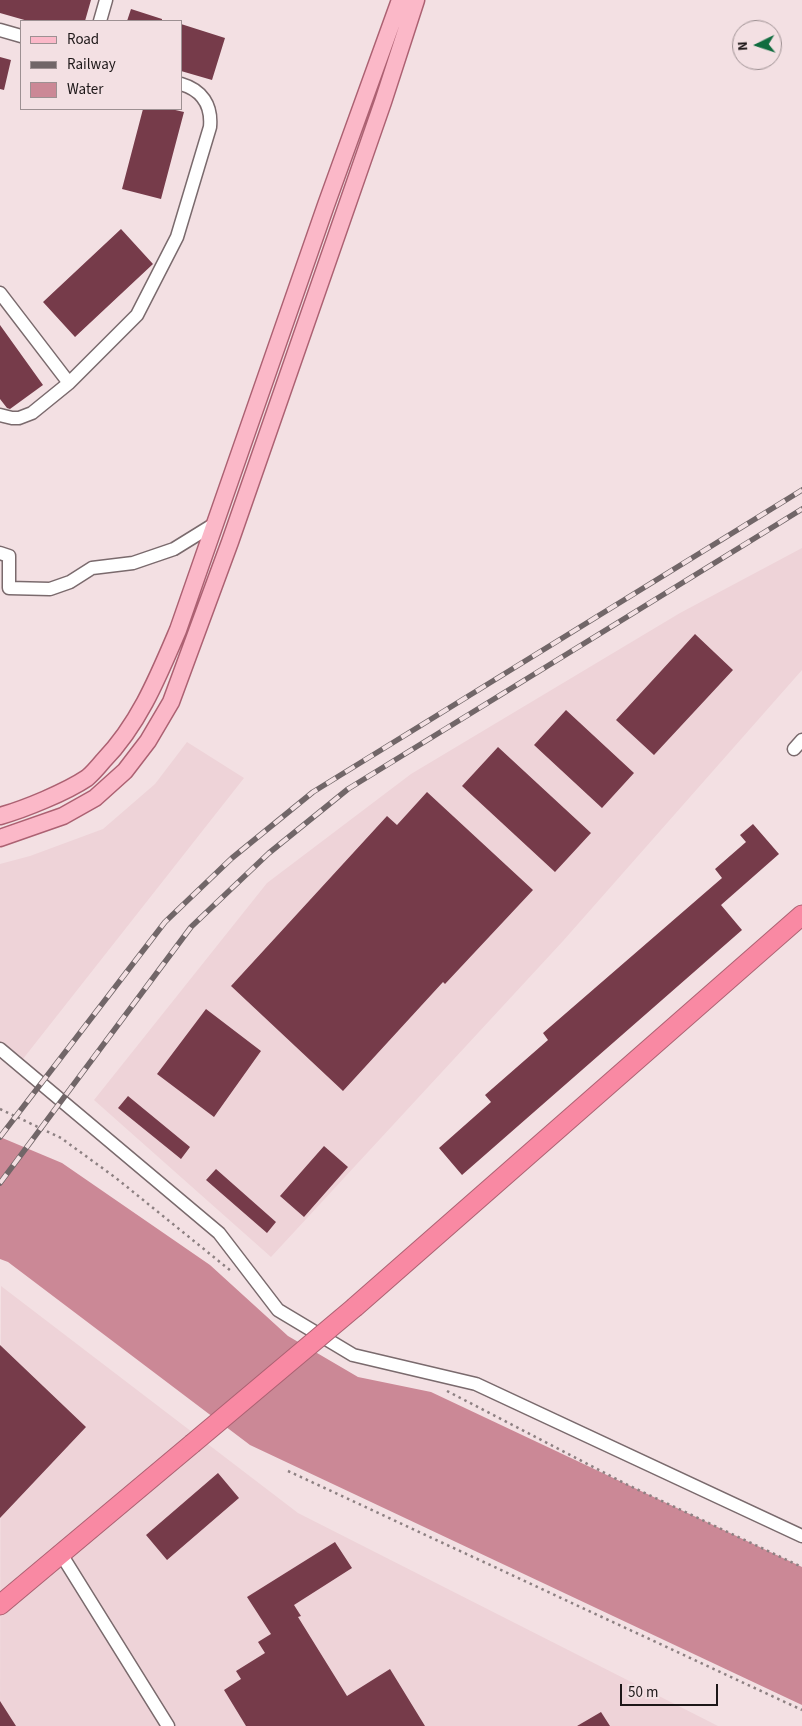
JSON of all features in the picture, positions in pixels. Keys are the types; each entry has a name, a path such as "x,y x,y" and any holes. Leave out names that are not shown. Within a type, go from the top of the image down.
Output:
{"highway":[{"path":"0,1605 355,1306 802,915"},
{"path":"0,1593 55,1546 192,1444"}],"main road":[{"path":"0,816 16,812 88,777 118,746 153,689 178,630 326,205 400,0"},
{"path":"0,838 64,816 95,798 125,771 148,741 171,702 230,542 383,102 416,0"}],"street":[{"path":"100,20 106,0"},
{"path":"0,30 20,36"},
{"path":"0,415 12,418 26,416 69,383 137,315 177,237 210,127 210,110 202,96 190,87 182,84"},
{"path":"0,293 69,383"},
{"path":"0,552 9,556 9,588 50,589 70,582 92,568 133,563 174,549 216,523"},
{"path":"0,1049 219,1233 278,1310 353,1355 476,1384 802,1536"},
{"path":"61,1554 168,1726"}],"path":[{"path":"0,1109 61,1138 116,1178 226,1266 232,1273"},
{"path":"441,1388 628,1485 802,1567"},
{"path":"288,1471 802,1710"}],"shaded area":[{"path":"802,548 802,670 563,941 271,1257 94,1100 267,883 411,774 680,613"},
{"path":"187,742 244,778 19,1064 0,1045 0,864 30,856 103,829 155,784"},
{"path":"1,1286 298,1513 718,1726 0,1726"}],"water":[{"path":"0,1137 62,1163 210,1265 288,1336 358,1377 431,1392 802,1567 802,1705 250,1445 8,1262 0,1259"}],"building":[{"path":"0,0 91,0 85,20 24,20 0,13"},
{"path":"131,9 162,19 162,20 127,20"},
{"path":"182,24 225,38 212,80 182,71"},
{"path":"0,57 11,60 4,90 0,89"},
{"path":"143,110 175,110 184,112 161,199 122,189"},
{"path":"121,229 153,264 75,337 43,302"},
{"path":"0,325 43,385 10,409 0,399"},
{"path":"695,634 733,670 654,755 616,720"},
{"path":"566,710 634,773 602,808 534,745"},
{"path":"498,747 591,833 555,872 462,786"},
{"path":"427,792 533,890 445,984 443,982 343,1091 231,986 387,816 397,825"},
{"path":"753,824 779,854 721,905 742,930 462,1175 439,1148 491,1102 485,1095 548,1040 543,1033 722,878 715,869 746,842 740,835"},
{"path":"206,1009 261,1051 214,1117 157,1074"},
{"path":"128,1096 190,1147 181,1159 118,1108"},
{"path":"324,1146 348,1167 304,1217 280,1196"},
{"path":"216,1169 276,1222 267,1233 206,1180"},
{"path":"0,1345 86,1427 0,1518"},
{"path":"218,1473 239,1498 167,1560 146,1535"},
{"path":"335,1542 352,1568 294,1605 301,1616 298,1617 347,1696 390,1669 425,1726 246,1726 224,1690 241,1679 236,1671 265,1653 258,1642 271,1634 247,1597"},
{"path":"0,1701 16,1726 0,1726"},
{"path":"601,1712 610,1726 577,1726"}],"railway":[{"path":"0,1137 165,922 232,858 313,792 802,490"},
{"path":"0,1183 191,927 269,853 348,789 802,509"}]}
